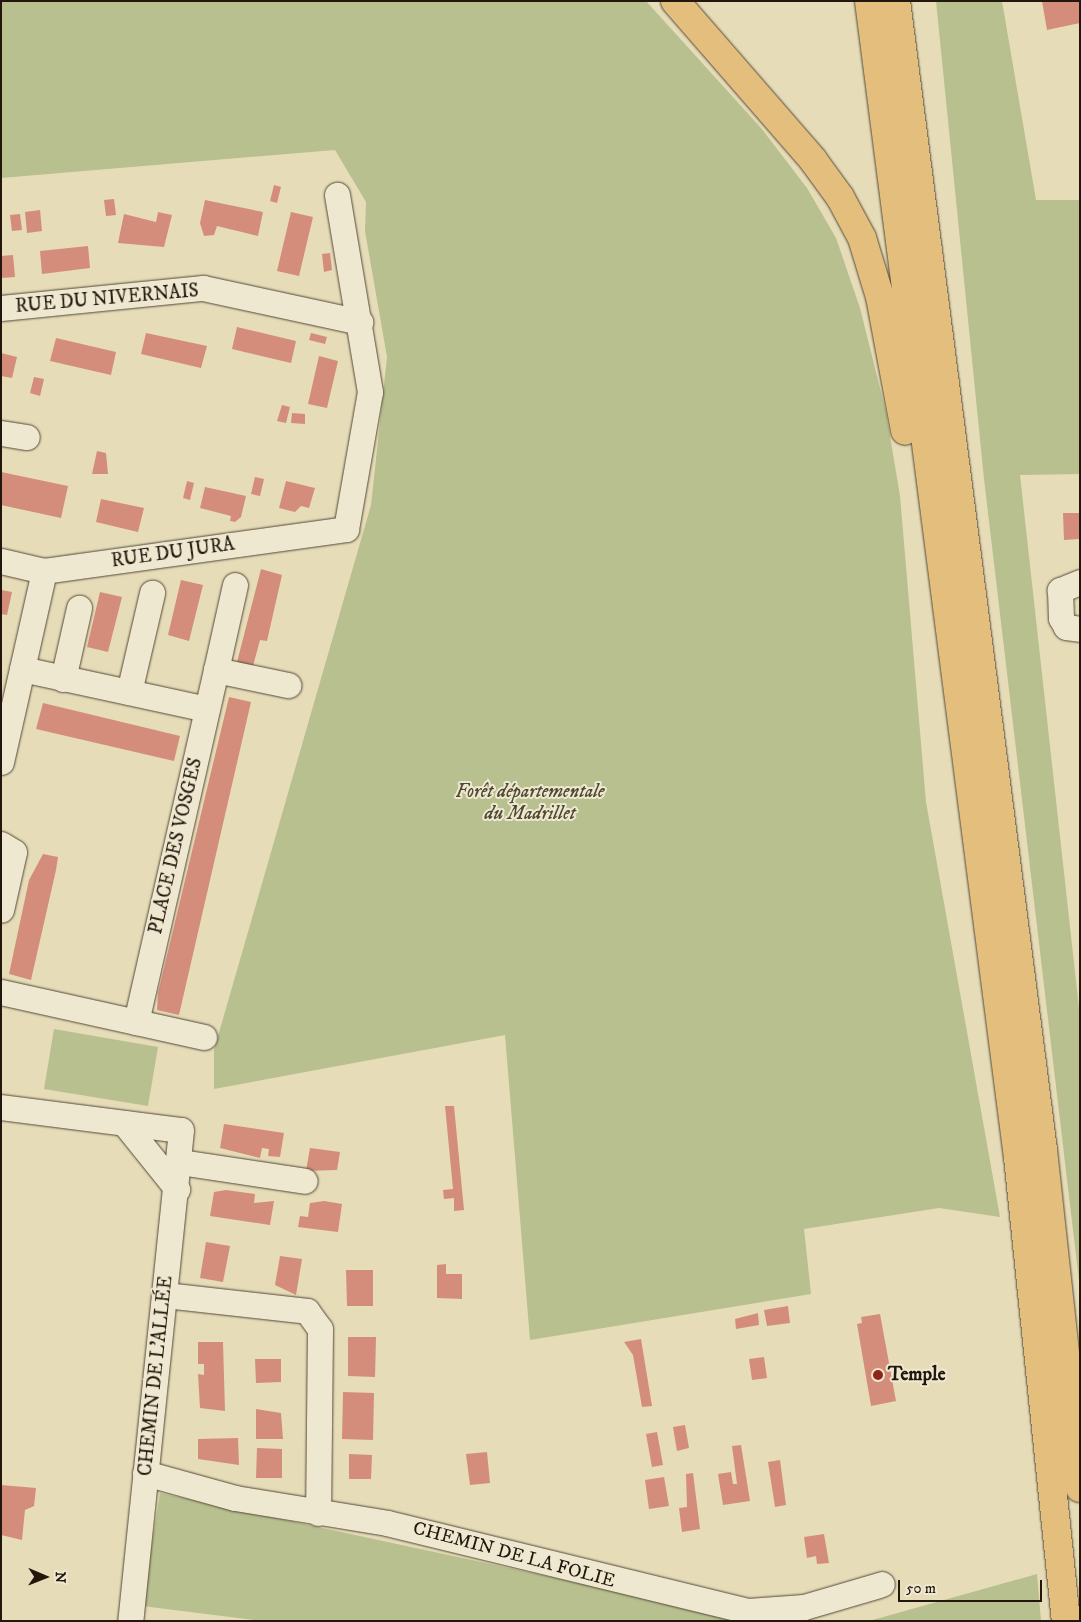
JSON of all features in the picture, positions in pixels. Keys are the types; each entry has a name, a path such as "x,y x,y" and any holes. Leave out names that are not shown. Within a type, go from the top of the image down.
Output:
{"highway":[{"path":"675,1 813,160 862,238 886,324 914,489 936,540"},
{"path":"869,1 936,540 1018,1157 1066,1621"},
{"path":"898,7 1043,1150 1080,1488"}],"street":[{"path":"337,195 360,322"},
{"name":"RUE DU NIVERNAIS","path":"1,308 203,288 360,322"},
{"name":"RUE DU JURA","path":"1,561 44,571 346,529 370,392 360,322"},
{"path":"1,433 27,437"},
{"path":"1,762 44,571"},
{"path":"1080,582 1060,590 1064,622 1080,629"},
{"name":"PLACE DES VOSGES","path":"136,1022 235,585"},
{"path":"130,692 152,593"},
{"path":"64,679 79,608"},
{"path":"22,669 207,709"},
{"path":"216,670 288,685"},
{"path":"1,844 14,852 1,910"},
{"path":"1,992 204,1037"},
{"path":"1,1107 124,1123 177,1189"},
{"name":"CHEMIN DE L'ALLÉE","path":"124,1123 181,1130 180,1162 130,1621"},
{"path":"180,1162 305,1181"},
{"path":"165,1294 307,1311 320,1329 318,1513"},
{"name":"CHEMIN DE LA FOLIE","path":"145,1472 235,1498 387,1523 748,1612 804,1607 882,1584"}],"green space":[{"name":"Forêt départementale du Madrillet","path":"1,1 646,1 761,128 807,188 836,238 860,308 886,412 900,496 926,802 1000,1217 939,1208 804,1229 811,1294 530,1340 505,1035 214,1089 214,1050 371,505 387,357 365,231 366,202 335,150 1,178"},
{"path":"936,1 1002,1 1036,200 1080,200 1080,474 1020,475 1080,1017 1080,1289 984,479"},
{"path":"54,1029 158,1047 148,1106 44,1089"},
{"path":"160,1493 755,1621 262,1621 142,1606"},
{"path":"1037,1574 1041,1621 869,1621"}],"building":[{"path":"1042,1 1080,1 1080,23 1047,30"},
{"path":"274,185 281,187 277,203 270,201"},
{"path":"114,199 116,215 106,216 104,200"},
{"path":"205,200 263,212 258,236 217,226 214,235 204,236 200,223"},
{"path":"40,210 42,231 27,233 25,212"},
{"path":"158,212 172,215 164,247 118,243 124,214 156,222"},
{"path":"291,212 313,217 299,276 277,271"},
{"path":"20,214 22,230 12,231 10,215"},
{"path":"88,246 90,268 42,274 40,251"},
{"path":"330,253 332,270 324,272 322,254"},
{"path":"13,255 15,277 1,278 1,256"},
{"path":"237,327 296,341 291,363 232,349"},
{"path":"146,333 207,346 201,368 141,354"},
{"path":"311,333 327,337 325,344 309,340"},
{"path":"56,338 116,352 111,375 50,361"},
{"path":"1,353 17,357 12,378 1,376"},
{"path":"319,356 338,361 327,408 308,404"},
{"path":"34,377 44,379 40,396 30,393"},
{"path":"282,405 290,407 286,423 277,421"},
{"path":"292,413 305,414 305,424 291,423"},
{"path":"97,451 106,453 108,474 92,474"},
{"path":"1,472 68,486 61,518 1,505"},
{"path":"255,477 264,479 260,496 251,494"},
{"path":"187,481 194,483 190,500 183,498"},
{"path":"286,481 315,488 309,508 301,506 295,512 279,508"},
{"path":"205,487 246,496 241,517 235,522 230,521 231,516 200,508"},
{"path":"101,499 144,508 138,532 96,522"},
{"path":"1063,513 1080,513 1080,539 1064,540"},
{"path":"261,569 282,575 267,641 260,640 253,666 237,662"},
{"path":"181,580 203,585 189,641 168,635"},
{"path":"1,590 12,592 7,615 1,614"},
{"path":"100,592 122,597 108,652 87,647"},
{"path":"229,697 251,702 179,1015 157,1010 158,993"},
{"path":"43,703 180,736 174,761 36,729"},
{"path":"43,854 58,857 31,980 9,974 29,880"},
{"path":"445,1106 454,1106 464,1210 454,1211 454,1198 444,1199 443,1190 453,1189"},
{"path":"224,1124 284,1133 280,1157 268,1156 269,1149 262,1148 260,1158 220,1148"},
{"path":"310,1148 340,1152 337,1170 306,1171"},
{"path":"226,1190 255,1194 254,1203 274,1201 270,1225 210,1216 214,1192"},
{"path":"324,1201 342,1204 338,1232 298,1227 300,1216 308,1217 310,1203"},
{"path":"206,1242 230,1246 223,1282 200,1278"},
{"path":"280,1256 302,1259 296,1295 275,1285"},
{"path":"446,1264 446,1274 462,1274 462,1299 437,1298 437,1265"},
{"path":"346,1270 373,1270 373,1306 347,1306"},
{"path":"788,1306 790,1323 767,1326 764,1310"},
{"path":"758,1313 759,1325 736,1329 735,1319"},
{"name":"Temple","path":"880,1314 896,1401 871,1406 857,1324 862,1323 861,1317"},
{"path":"348,1337 376,1337 375,1377 348,1376"},
{"path":"641,1339 652,1406 642,1407 633,1355 624,1342"},
{"path":"198,1342 223,1342 225,1411 200,1408 198,1374 204,1375 204,1364 198,1364"},
{"path":"764,1357 767,1378 752,1380 749,1359"},
{"path":"255,1359 281,1359 281,1382 256,1383"},
{"path":"343,1392 374,1393 373,1440 342,1439"},
{"path":"256,1409 281,1413 283,1439 256,1439"},
{"path":"685,1425 689,1448 677,1451 673,1427"},
{"path":"657,1432 663,1465 652,1467 646,1434"},
{"path":"238,1438 239,1465 198,1459 198,1439"},
{"path":"741,1445 750,1501 723,1505 718,1474 731,1472 733,1484 737,1484 732,1446"},
{"path":"257,1448 282,1449 282,1478 256,1478"},
{"path":"487,1452 490,1483 470,1485 466,1454"},
{"path":"349,1454 372,1455 371,1479 349,1479"},
{"path":"780,1460 786,1505 775,1507 768,1462"},
{"path":"693,1473 700,1529 682,1532 679,1508 687,1507 686,1474"},
{"path":"664,1477 669,1506 649,1509 645,1480"},
{"path":"1,1485 36,1488 34,1506 25,1510 22,1540 1,1535"},
{"path":"824,1534 829,1563 817,1564 816,1556 807,1558 804,1537"}],"place":[{"name":"Temple","path":"878,1375"}]}
